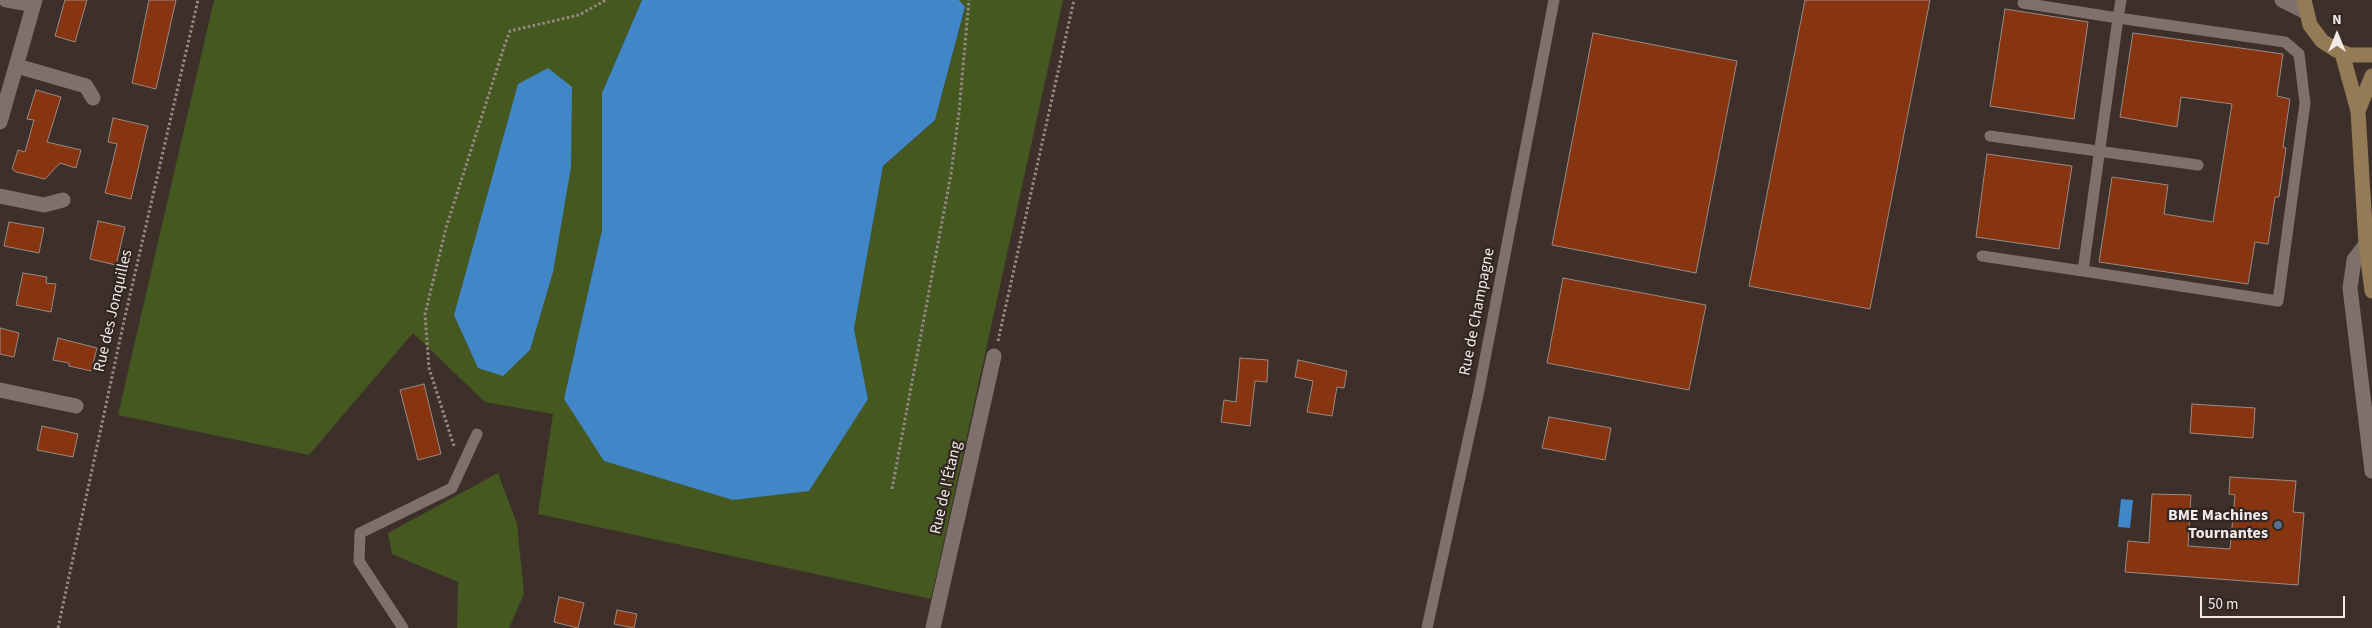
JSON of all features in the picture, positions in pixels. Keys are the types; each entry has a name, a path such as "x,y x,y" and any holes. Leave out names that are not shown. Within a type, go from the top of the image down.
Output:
{"main road":[{"path":"2305,6 2310,25 2322,41 2342,53 2364,56 2372,55"},
{"path":"2342,53 2358,111 2372,291"},
{"path":"2358,111 2372,76"}],"street":[{"path":"0,122 34,2 6,0"},
{"path":"2282,0 2305,6"},
{"path":"17,66 86,86 93,98"},
{"path":"0,196 44,204 63,200"},
{"path":"2369,248 2354,260 2350,288 2372,471"},
{"name":"Rue de l'Étang","path":"933,628 994,356"},
{"path":"0,390 76,406"}],"lane":[{"name":"Rue de Champagne","path":"1427,628 1479,390 1554,0"},
{"path":"2082,271 2121,0"},
{"path":"1982,256 2278,301 2305,103 2299,54 2285,42 2023,3"},
{"path":"1990,136 2198,165"},
{"path":"403,628 360,560 360,532 452,488 477,434"}],"path":[{"name":"Rue des Jonquilles","path":"58,628 124,321 198,0"},
{"path":"462,468 429,368 425,314 446,228 510,31 579,15 606,0"},
{"path":"892,489 951,174 959,112 969,0"},
{"path":"994,356 1074,0"}],"green space":[{"path":"214,0 642,0 602,93 602,230 564,400 868,399 854,329 883,166 935,120 965,8 959,0 1063,0 931,599 538,514 553,414 485,402 413,333 309,455 118,415"},
{"path":"498,473 517,524 524,594 509,628 457,628 458,582 392,554 388,533"}],"water":[{"path":"642,0 959,0 965,7 935,120 883,166 854,329 868,399 809,491 733,500 604,461 564,399 602,230 602,93"},
{"path":"548,68 572,87 571,167 553,272 530,350 503,376 478,368 454,315 518,84"},
{"path":"2121,499 2133,500 2130,528 2118,527"}],"building":[{"path":"65,0 87,0 75,42 55,36"},
{"path":"149,0 176,0 156,89 132,83"},
{"path":"1805,0 1930,0 1870,309 1749,286"},
{"path":"2005,9 2088,22 2074,119 1990,106"},
{"path":"1593,33 1737,61 1696,273 1552,245"},
{"path":"2133,33 2283,54 2277,96 2290,99 2283,147 2286,148 2279,197 2275,197 2268,244 2255,242 2248,284 2099,262 2112,177 2168,185 2164,214 2213,222 2232,104 2181,97 2177,127 2120,117"},
{"path":"36,90 61,97 47,142 81,150 76,168 60,163 45,179 16,172 12,169 18,150 25,152 34,120 27,119"},
{"path":"113,118 148,126 131,199 105,193 117,144 108,142"},
{"path":"1987,154 2072,166 2059,249 1976,237"},
{"path":"98,221 125,227 116,265 90,259"},
{"path":"9,222 44,228 39,253 4,246"},
{"path":"23,273 47,277 46,283 56,284 51,312 16,305"},
{"path":"1563,278 1706,305 1689,390 1547,363"},
{"path":"0,328 19,333 14,357 0,354"},
{"path":"58,338 97,348 91,371 69,366 69,363 53,360"},
{"path":"1240,358 1268,360 1267,382 1255,381 1250,426 1221,422 1224,400 1236,402"},
{"path":"1298,360 1347,371 1344,388 1337,387 1332,416 1307,412 1313,381 1295,377"},
{"path":"424,384 441,454 418,460 400,390"},
{"path":"2192,404 2255,408 2253,438 2190,433"},
{"path":"1549,417 1611,428 1605,460 1542,448"},
{"path":"42,426 78,434 73,457 37,450"},
{"path":"2230,477 2296,481 2293,512 2304,513 2298,585 2125,572 2128,541 2149,543 2152,494 2191,495 2188,546 2230,549 2235,495 2229,494"},
{"path":"559,597 584,603 578,628 554,622"},
{"path":"617,610 637,614 634,628 614,624"}],"place":[{"name":"BME Machines Tournantes","path":"2278,525"}]}
